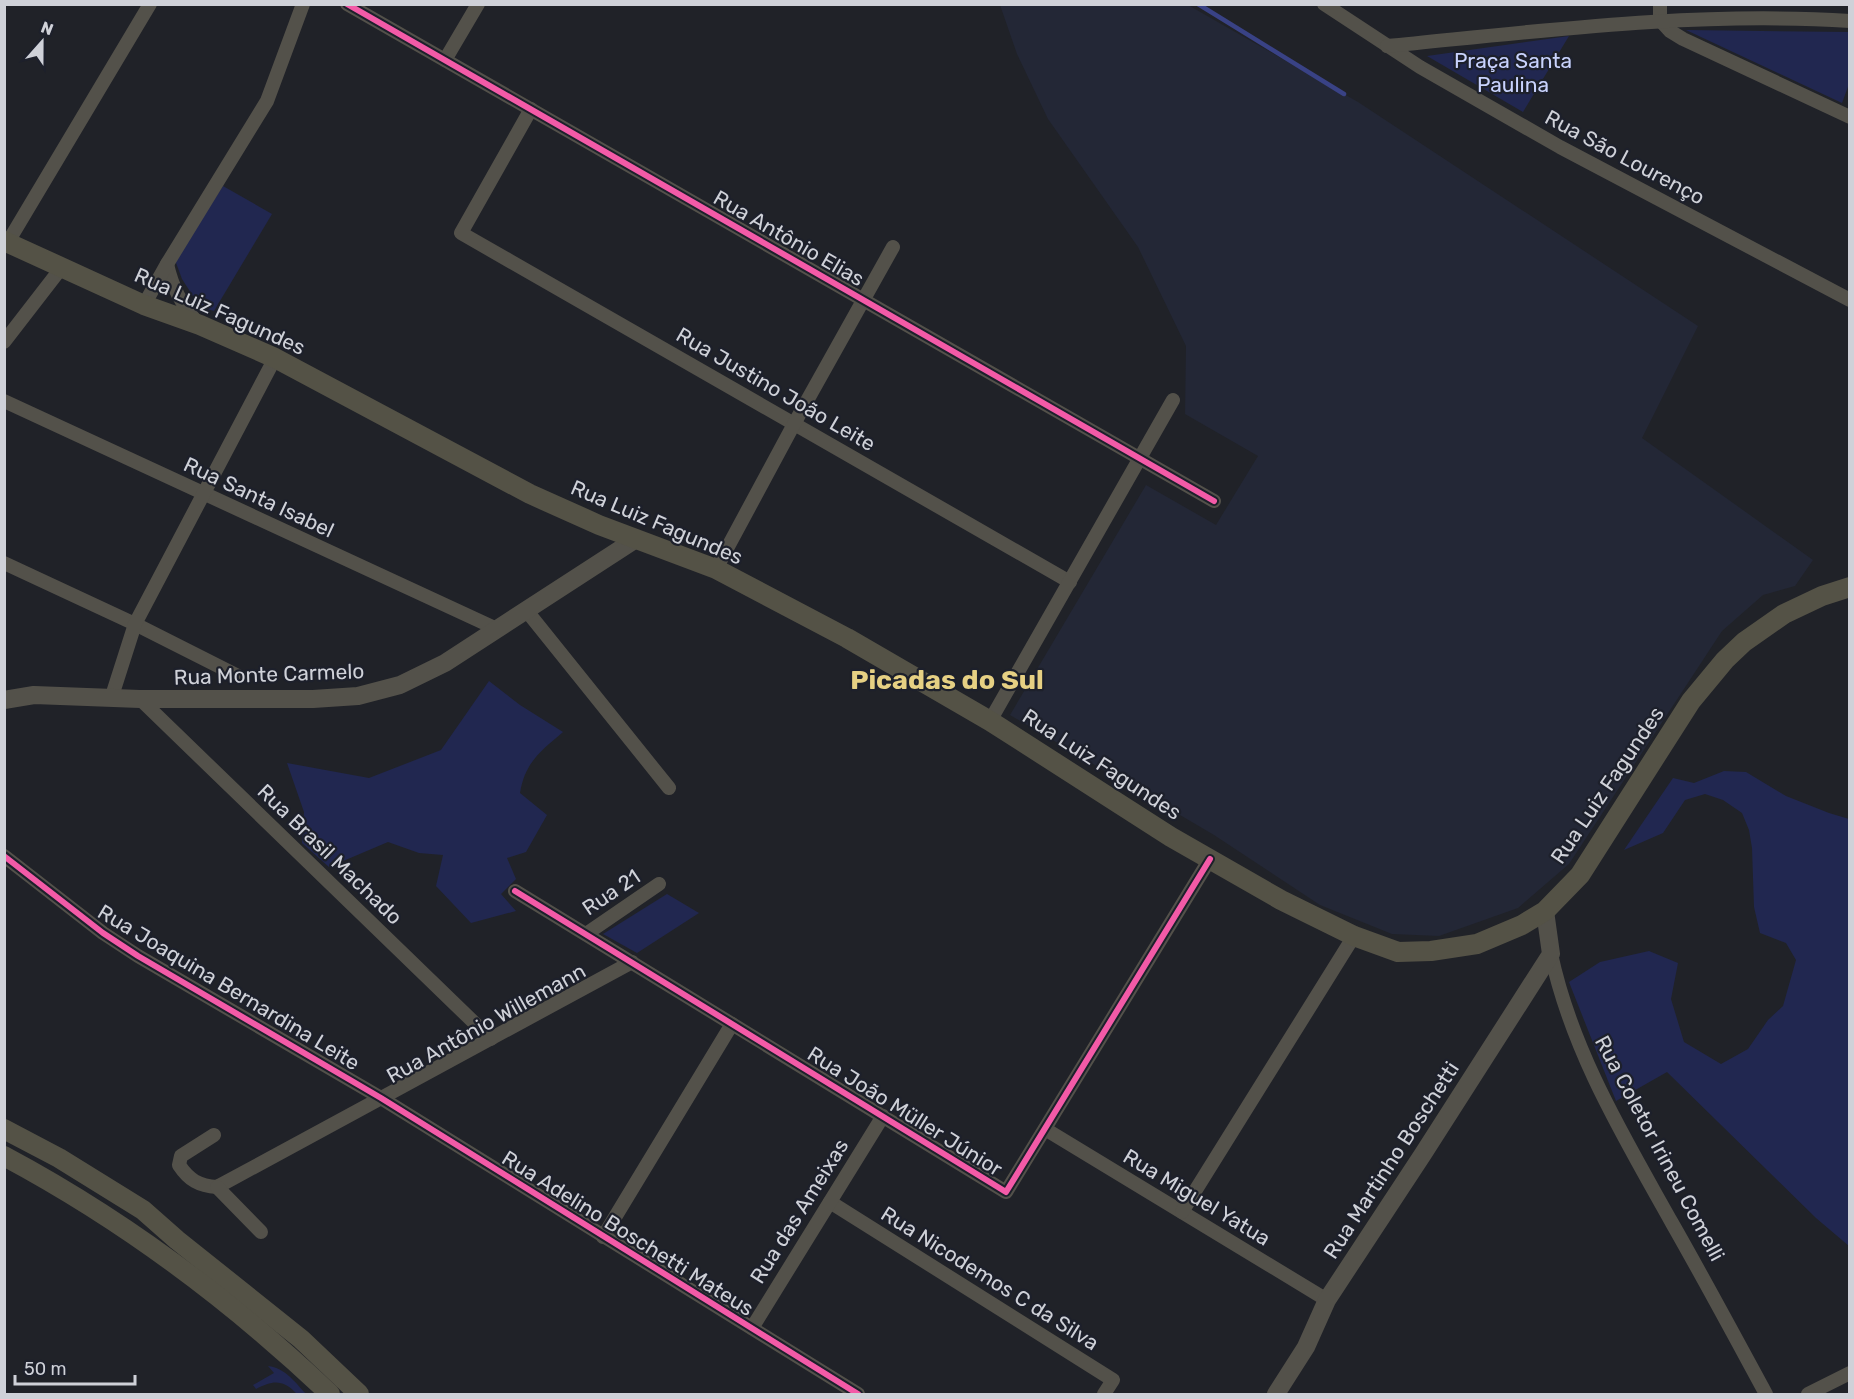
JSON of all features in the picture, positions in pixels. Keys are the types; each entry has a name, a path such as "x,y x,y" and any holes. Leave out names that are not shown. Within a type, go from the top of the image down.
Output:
{"main road":[{"name":"Rua Luiz Fagundes","path":"6,241 144,305 200,325 275,358 530,494 599,525 716,569 847,639 990,721 1171,837 1281,900 1354,936 1398,952 1431,951 1477,944 1522,925 1545,911 1580,875 1691,701 1725,660 1744,642 1784,614 1822,596 1850,587"},
{"path":"4,1129 59,1158 143,1210 302,1340 359,1395"},
{"path":"4,1156 92,1206 198,1280 251,1322 330,1395"}],"street":[{"path":"6,241 150,4"},
{"path":"144,305 267,101 303,4"},
{"name":"Rua Antônio Elias","path":"346,4 1214,501"},
{"path":"445,60 478,4"},
{"name":"Rua São Lourenço","path":"1324,4 1387,46 1560,147 1850,300"},
{"path":"1660,4 1660,20 1670,31 1683,39 1850,117"},
{"path":"1387,46 1660,20 1774,18 1850,21"},
{"name":"Rua Justino João Leite","path":"531,109 461,233 1070,582"},
{"path":"716,569 893,247"},
{"path":"167,264 171,282 179,299 200,325"},
{"path":"4,342 62,267"},
{"path":"111,699 135,624 275,358"},
{"path":"990,721 1173,400"},
{"name":"Rua Santa Isabel","path":"4,401 497,629"},
{"name":"Rua Monte Carmelo","path":"4,700 34,695 111,699 321,699 372,694 417,678 636,539"},
{"path":"4,563 240,676"},
{"path":"526,610 669,788"},
{"name":"Rua Brasil Machado","path":"140,699 491,1039"},
{"name":"Rua Joaquina Bernardina Leite","path":"4,856 103,933 138,956 381,1098"},
{"name":"Rua João Müller Júnior","path":"515,891 1006,1192 1210,859"},
{"name":"Rua 21","path":"586,934 659,884"},
{"name":"Rua Coletor Irineu Comelli","path":"1545,911 1557,984 1567,1016 1594,1079 1766,1395"},
{"path":"1182,1212 1354,936"},
{"name":"Rua Martinho Boschetti","path":"1276,1395 1305,1347 1327,1300 1551,954"},
{"name":"Rua Antônio Willemann","path":"217,1187 632,962"},
{"path":"603,1237 732,1024"},
{"name":"Rua Adelino Boschetti Mateus","path":"381,1098 858,1395"},
{"name":"Rua das Ameixas","path":"752,1328 883,1116"},
{"name":"Rua Miguel Yatua","path":"1045,1129 1327,1300"},
{"path":"214,1135 181,1156 179,1165 193,1181 203,1186 217,1187 261,1232"},
{"name":"Rua Nicodemos C da Silva","path":"830,1202 1113,1380 1104,1395"},
{"path":"1808,1395 1850,1372"}],"shaded area":[{"path":"1000,5 1188,5 1358,102 1698,326 1642,438 1813,560 1795,586 1763,595 1722,631 1569,864 1518,908 1439,936 1392,934 1320,905 1214,835 1010,715 1146,485 1216,525 1258,456 1185,414 1186,346 1138,247 1048,119 1017,54"}],"green space":[{"path":"1686,30 1849,32 1849,84 1842,103"},
{"name":"Praça Santa Paulina","path":"1569,36 1523,112 1427,56"},
{"path":"223,186 272,214 214,311 200,307 182,279 175,260"},
{"path":"489,681 520,705 563,732 535,758 522,782 520,793 547,815 526,852 507,858 516,879 501,894 516,911 471,923 436,886 443,855 419,853 388,842 329,867 302,843 304,812 287,763 369,778 441,750"},
{"path":"1724,771 1746,772 1786,796 1849,819 1849,1246 1816,1218 1667,1072 1616,1101 1569,982 1600,962 1649,951 1678,963 1671,999 1684,1042 1721,1064 1748,1049 1768,1020 1783,1006 1796,960 1786,943 1760,933 1754,907 1752,848 1749,830 1742,813 1723,800 1705,794 1685,800 1663,833 1624,850 1673,778 1694,783"},
{"path":"667,894 699,913 637,953 603,934"},
{"path":"268,1366 285,1373 306,1394 297,1394 278,1382 256,1389 253,1385 274,1373"}],"waterway":[{"path":"1198,4 1344,94"}],"cycle path":[{"path":"347,4 1214,501"},
{"path":"4,856 103,933 138,956 381,1098 858,1394"},
{"path":"515,891 1006,1192 1210,859"}],"district":[{"name":"Picadas do Sul","path":"947,680"}]}
